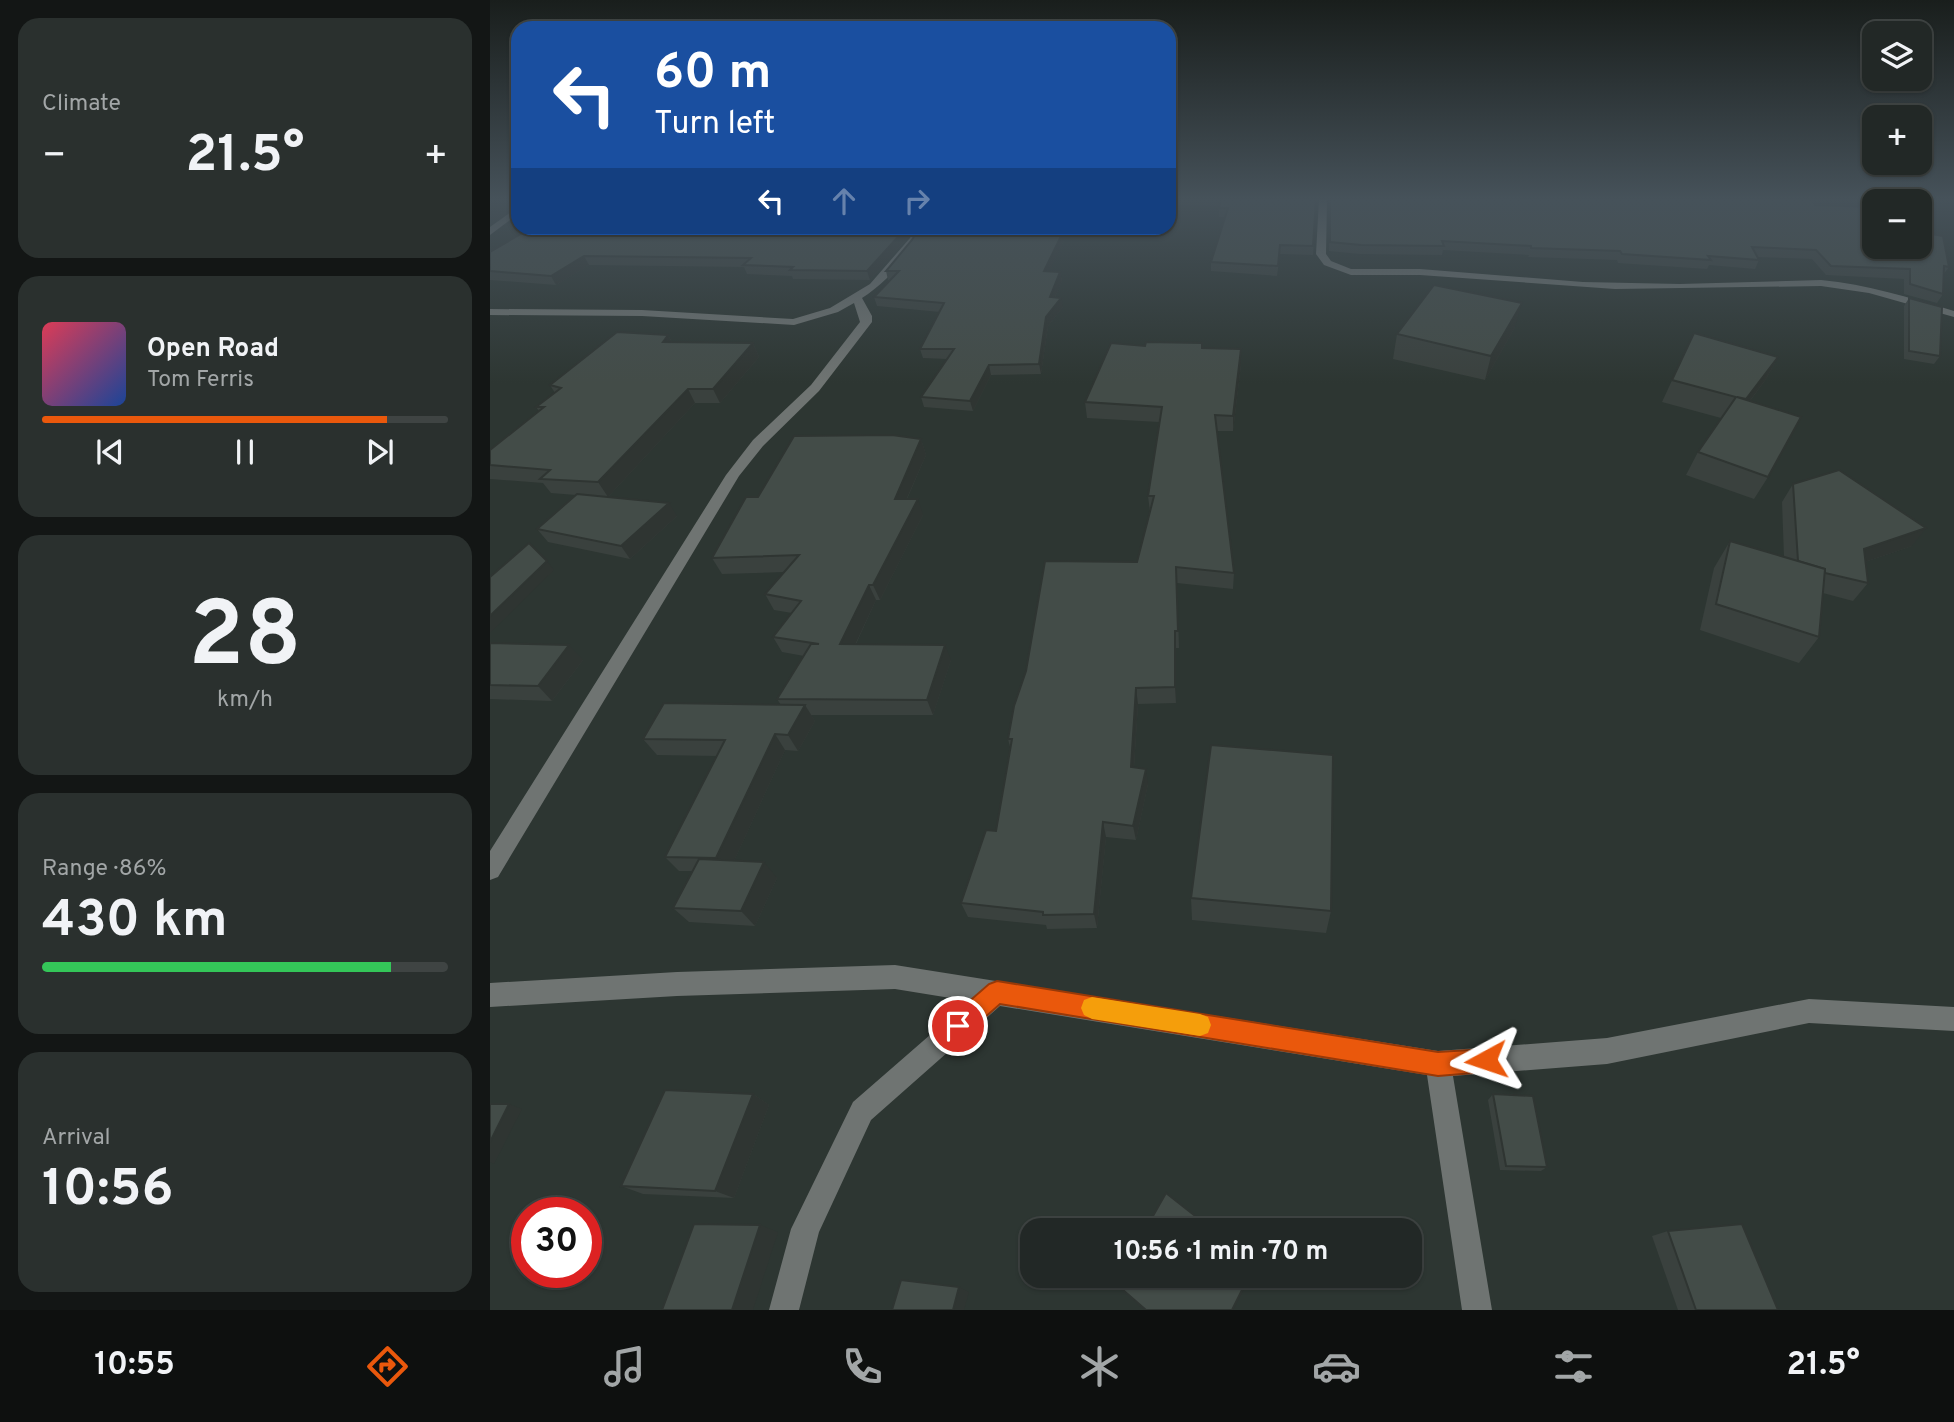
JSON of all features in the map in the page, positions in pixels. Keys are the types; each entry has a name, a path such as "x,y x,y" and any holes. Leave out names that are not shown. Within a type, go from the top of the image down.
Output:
{"street":[{"path":"490,312 642,313 794,322 834,310 857,299 874,286 896,260"},
{"path":"1324,260 1339,270 1362,272 1400,270 1466,278 1649,287 1831,285 1862,289 1954,314"},
{"path":"490,870 733,475 758,443 815,388 866,322 866,316 857,299"},
{"path":"490,995 677,984 895,977 1438,1064 1607,1051 1809,1011 1954,1019"},
{"path":"784,1310 805,1229 862,1111 997,992"},
{"path":"1438,1064 1477,1310"}],"building":[{"path":"490,260 577,260 551,276 490,271"},
{"path":"749,260 877,260 867,271 790,270 793,267 743,265"},
{"path":"895,260 1049,260 1044,271 1060,272 1050,297 1061,298 1046,317 1039,364 989,365 970,401 921,397 954,349 920,349 944,303 874,297 899,271 886,271"},
{"path":"1212,260 1279,260 1278,266"},
{"path":"1826,260 1948,260 1949,267 1944,266 1943,294 1910,284 1910,269 1831,266"},
{"path":"1434,285 1522,303 1491,356 1397,334"},
{"path":"1909,298 1942,307 1940,356 1909,351"},
{"path":"617,332 668,335 663,342 753,343 713,389 688,389 598,482 540,479 550,470 490,465 490,450 544,407 536,407 561,388 550,385"},
{"path":"1694,333 1778,357 1746,399 1737,397 1801,417 1768,477 1698,452 1736,397 1672,380"},
{"path":"1146,342 1202,343 1202,348 1241,349 1233,416 1215,415 1234,573 1176,567 1178,631 1175,631 1175,687 1136,688 1131,767 1146,769 1133,826 1103,822 1094,914 1043,915 1043,912 961,903 986,830 996,831 1012,739 1008,739 1014,706 1026,671 1045,561 1137,562 1154,496 1148,496 1162,407 1085,402 1111,343 1145,346"},
{"path":"892,435 921,439 895,499 918,499 873,585 869,585 840,644 945,645 927,700 777,699 811,644 819,644 773,637 801,601 765,594 799,555 712,558 746,497 758,497 794,436"},
{"path":"1839,470 1926,528 1864,549 1868,583 1825,573 1825,569 1798,561 1793,484"},
{"path":"577,494 669,503 621,546 537,529"},
{"path":"1730,541 1825,569 1819,637 1716,604"},
{"path":"529,543 547,561 490,616 490,577"},
{"path":"490,643 569,645 538,686 490,685"},
{"path":"664,703 805,705 788,735 775,734 716,858 665,857 725,740 643,739"},
{"path":"1211,745 1333,755 1331,911 1191,898"},
{"path":"699,859 764,862 741,911 673,908"},
{"path":"665,1090 753,1094 715,1191 621,1186"},
{"path":"1493,1094 1533,1096 1547,1167 1506,1166"},
{"path":"490,1104 509,1104 490,1142"},
{"path":"1166,1193 1198,1218 1152,1218"},
{"path":"694,1224 760,1225 732,1310 662,1310"},
{"path":"1742,1224 1778,1310 1696,1310 1668,1231"},
{"path":"901,1280 959,1287 953,1310 892,1310"},
{"path":"1121,1288 1243,1288 1232,1310 1146,1310"}],"slow traffic":[{"path":"1092,1008 1200,1025"}],"route":[{"path":"958,1026 997,992 1438,1064 1486,1060"}]}
